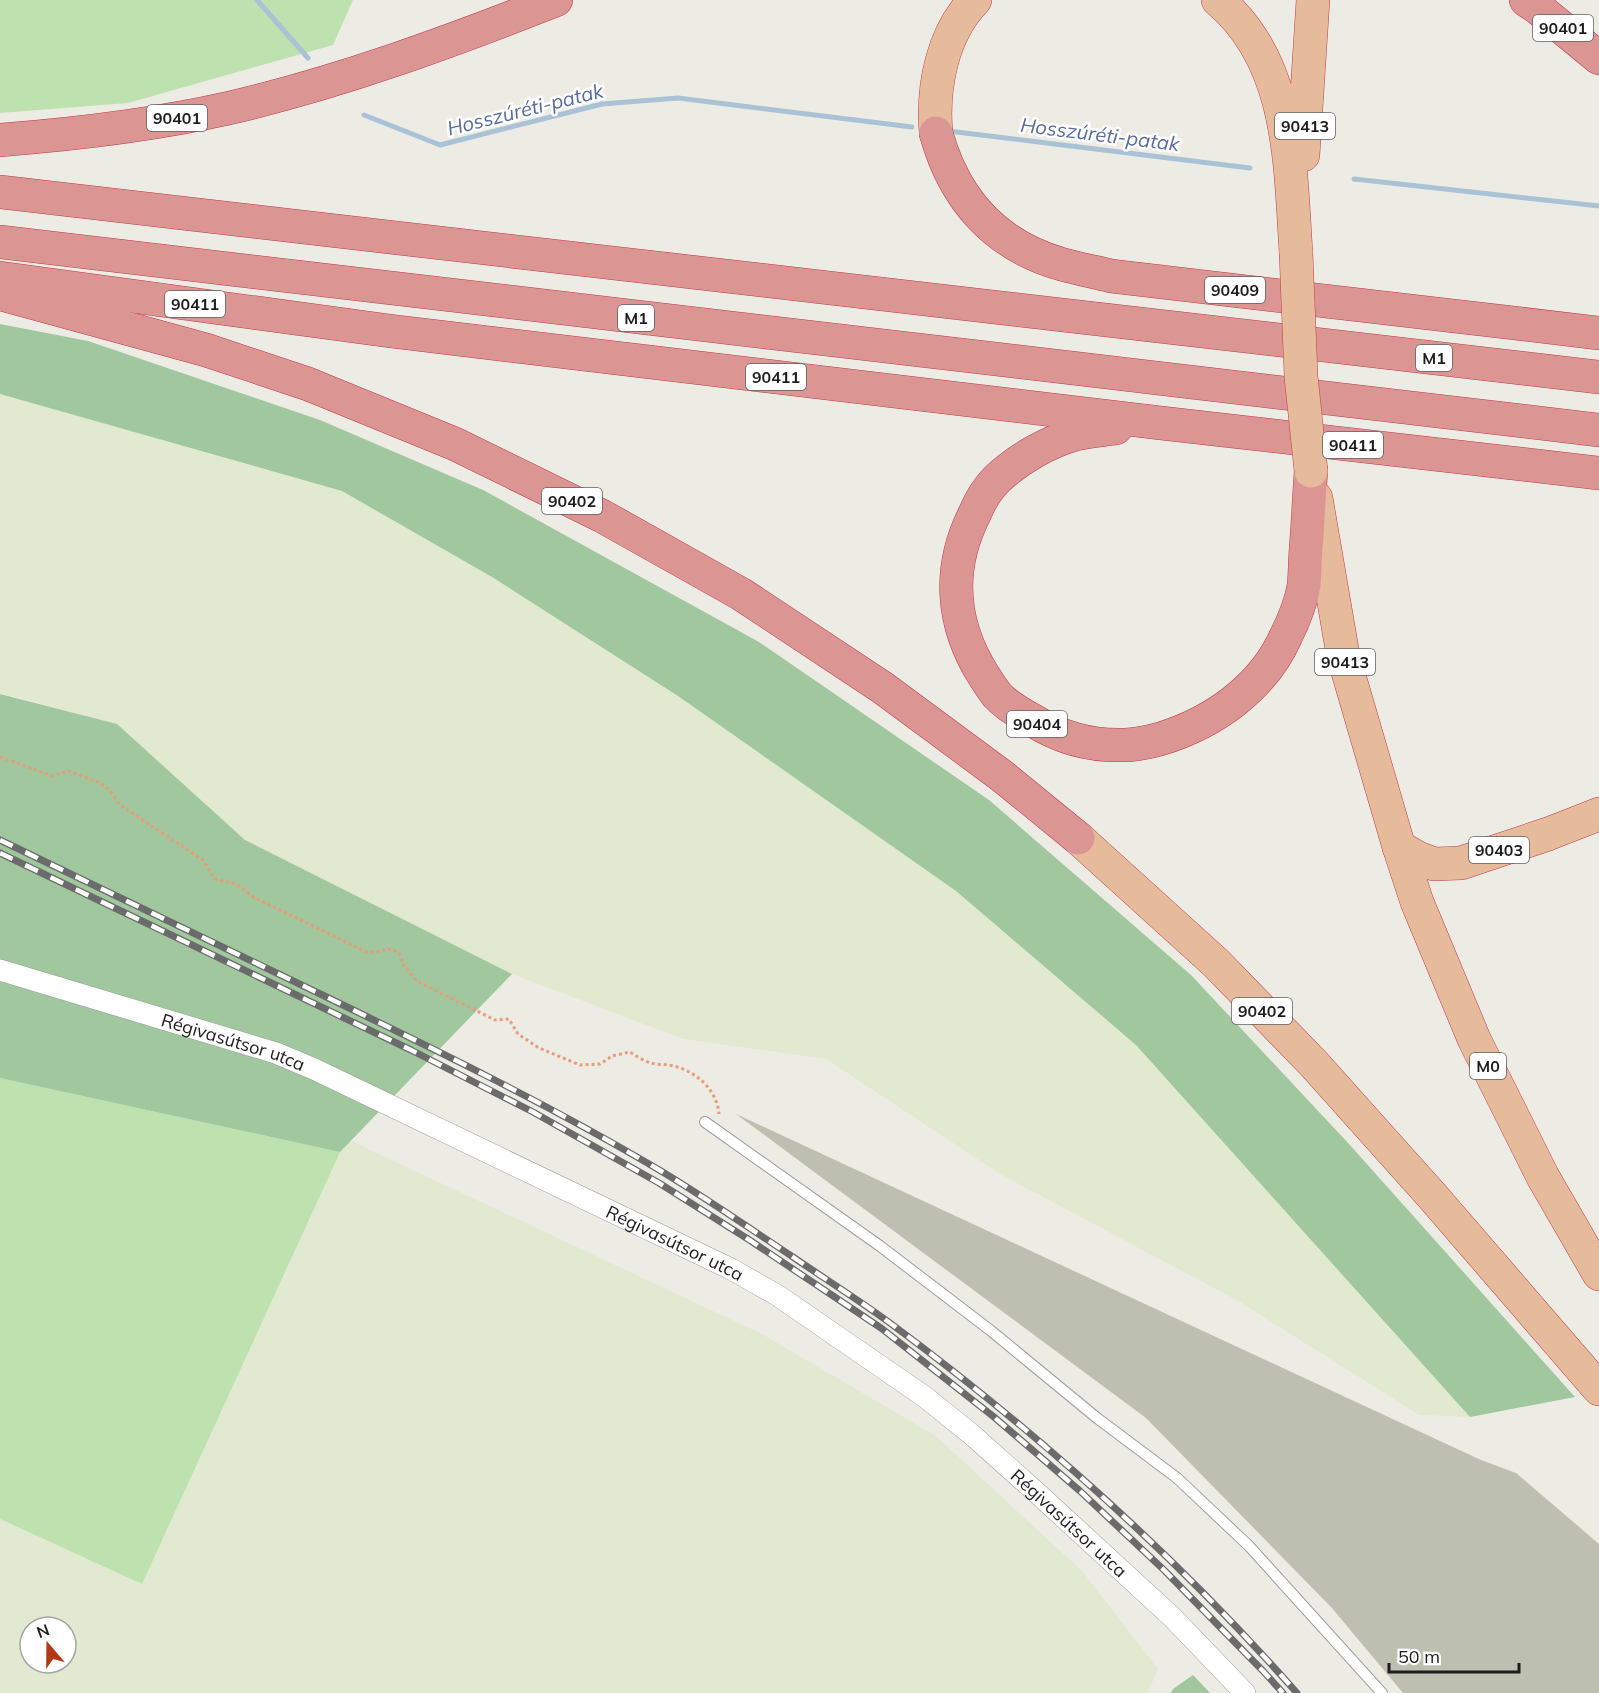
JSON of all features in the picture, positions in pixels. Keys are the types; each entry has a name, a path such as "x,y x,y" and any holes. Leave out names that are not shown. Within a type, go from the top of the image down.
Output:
{"highway":[{"name":"90401","path":"0,140 105,129 229,108 380,65 556,0"},
{"name":"90409","path":"975,0 958,23 942,60 935,96 936,133 948,170 960,192 977,214 1017,246 1061,264 1111,276 1599,333"},
{"path":"1218,0 1238,20 1253,40 1266,63 1280,106 1289,148 1296,253"},
{"name":"90413","path":"1313,0 1296,253 1301,376 1311,471 1343,655 1399,847"},
{"name":"90401","path":"1526,0 1599,58"},
{"name":"M1","path":"0,192 1599,377"},
{"name":"M1","path":"0,242 1599,430"},
{"name":"90411","path":"0,278 401,332 1599,473"},
{"name":"90402","path":"0,294 206,350 308,384 455,444 602,516 741,594 883,688 1002,776 1078,838 1216,963 1314,1064 1434,1198 1599,1389"},
{"name":"90404","path":"1161,423 1074,435 1049,445 1019,462 996,480 980,503 965,532 957,561 956,596 962,630 977,664 997,695 1047,729 1075,739 1101,744 1127,745 1181,732 1227,707 1272,662 1296,614 1304,584 1311,471"},
{"path":"1544,467 1599,480"},
{"name":"90403","path":"1399,847 1434,864 1461,863 1599,814"},
{"name":"M0","path":"1399,847 1418,902 1474,1039 1543,1178 1599,1274"}],"street":[{"name":"Régivasútsor utca","path":"0,970 276,1053 314,1069 721,1264 777,1295 925,1397 971,1434 1172,1617 1245,1693"}],"lane":[{"path":"705,1122 880,1246 990,1330 1097,1418 1177,1478 1249,1545 1382,1693"}],"path":[{"path":"0,757 53,776 68,771 98,782 110,790 120,805 203,860 215,879 237,884 252,897 369,953 389,949 399,952 404,966 417,981 495,1020 509,1019 518,1034 539,1048 580,1065 600,1064 612,1056 630,1052 650,1063 677,1067 696,1076 709,1086 718,1104 721,1134"}],"shaded area":[{"path":"0,394 342,491 492,577 678,696 956,891 1136,1045 1470,1417 1419,1415 1240,1302 1000,1174 826,1059 683,1039 512,974 245,840 117,724 0,693"},
{"path":"736,1114 1481,1460 1516,1473 1599,1544 1599,1693 1403,1693 1331,1607 1146,1418"},
{"path":"345,1138 762,1334 936,1436 1083,1572 1158,1669 1148,1693 0,1693 0,1519 142,1584"}],"green space":[{"path":"0,0 353,0 333,45 128,103 0,113"},
{"path":"0,324 88,341 320,420 483,490 759,642 989,800 1191,975 1349,1144 1575,1397 1470,1417 1136,1045 956,891 678,696 492,577 342,491 0,394"},
{"path":"0,694 117,724 245,840 512,974 340,1152 0,1078"},
{"path":"0,1078 340,1152 142,1584 0,1519"},
{"path":"1193,1675 1210,1693 1171,1693 1173,1689"}],"waterway":[{"name":"Hosszúréti-patak","path":"257,0 308,58"},
{"name":"Hosszúréti-patak","path":"364,115 440,145 602,104 678,98 912,127"},
{"name":"Hosszúréti-patak","path":"948,131 1250,168"},
{"name":"Hosszúréti-patak","path":"1354,179 1599,206"}],"railway":[{"path":"0,840 488,1077 618,1146 711,1202 878,1314 999,1408 1154,1544 1251,1642 1297,1693"},
{"path":"0,853 411,1050 533,1112 659,1183 751,1241 881,1328 994,1417 1080,1491 1164,1570 1283,1693"}]}
